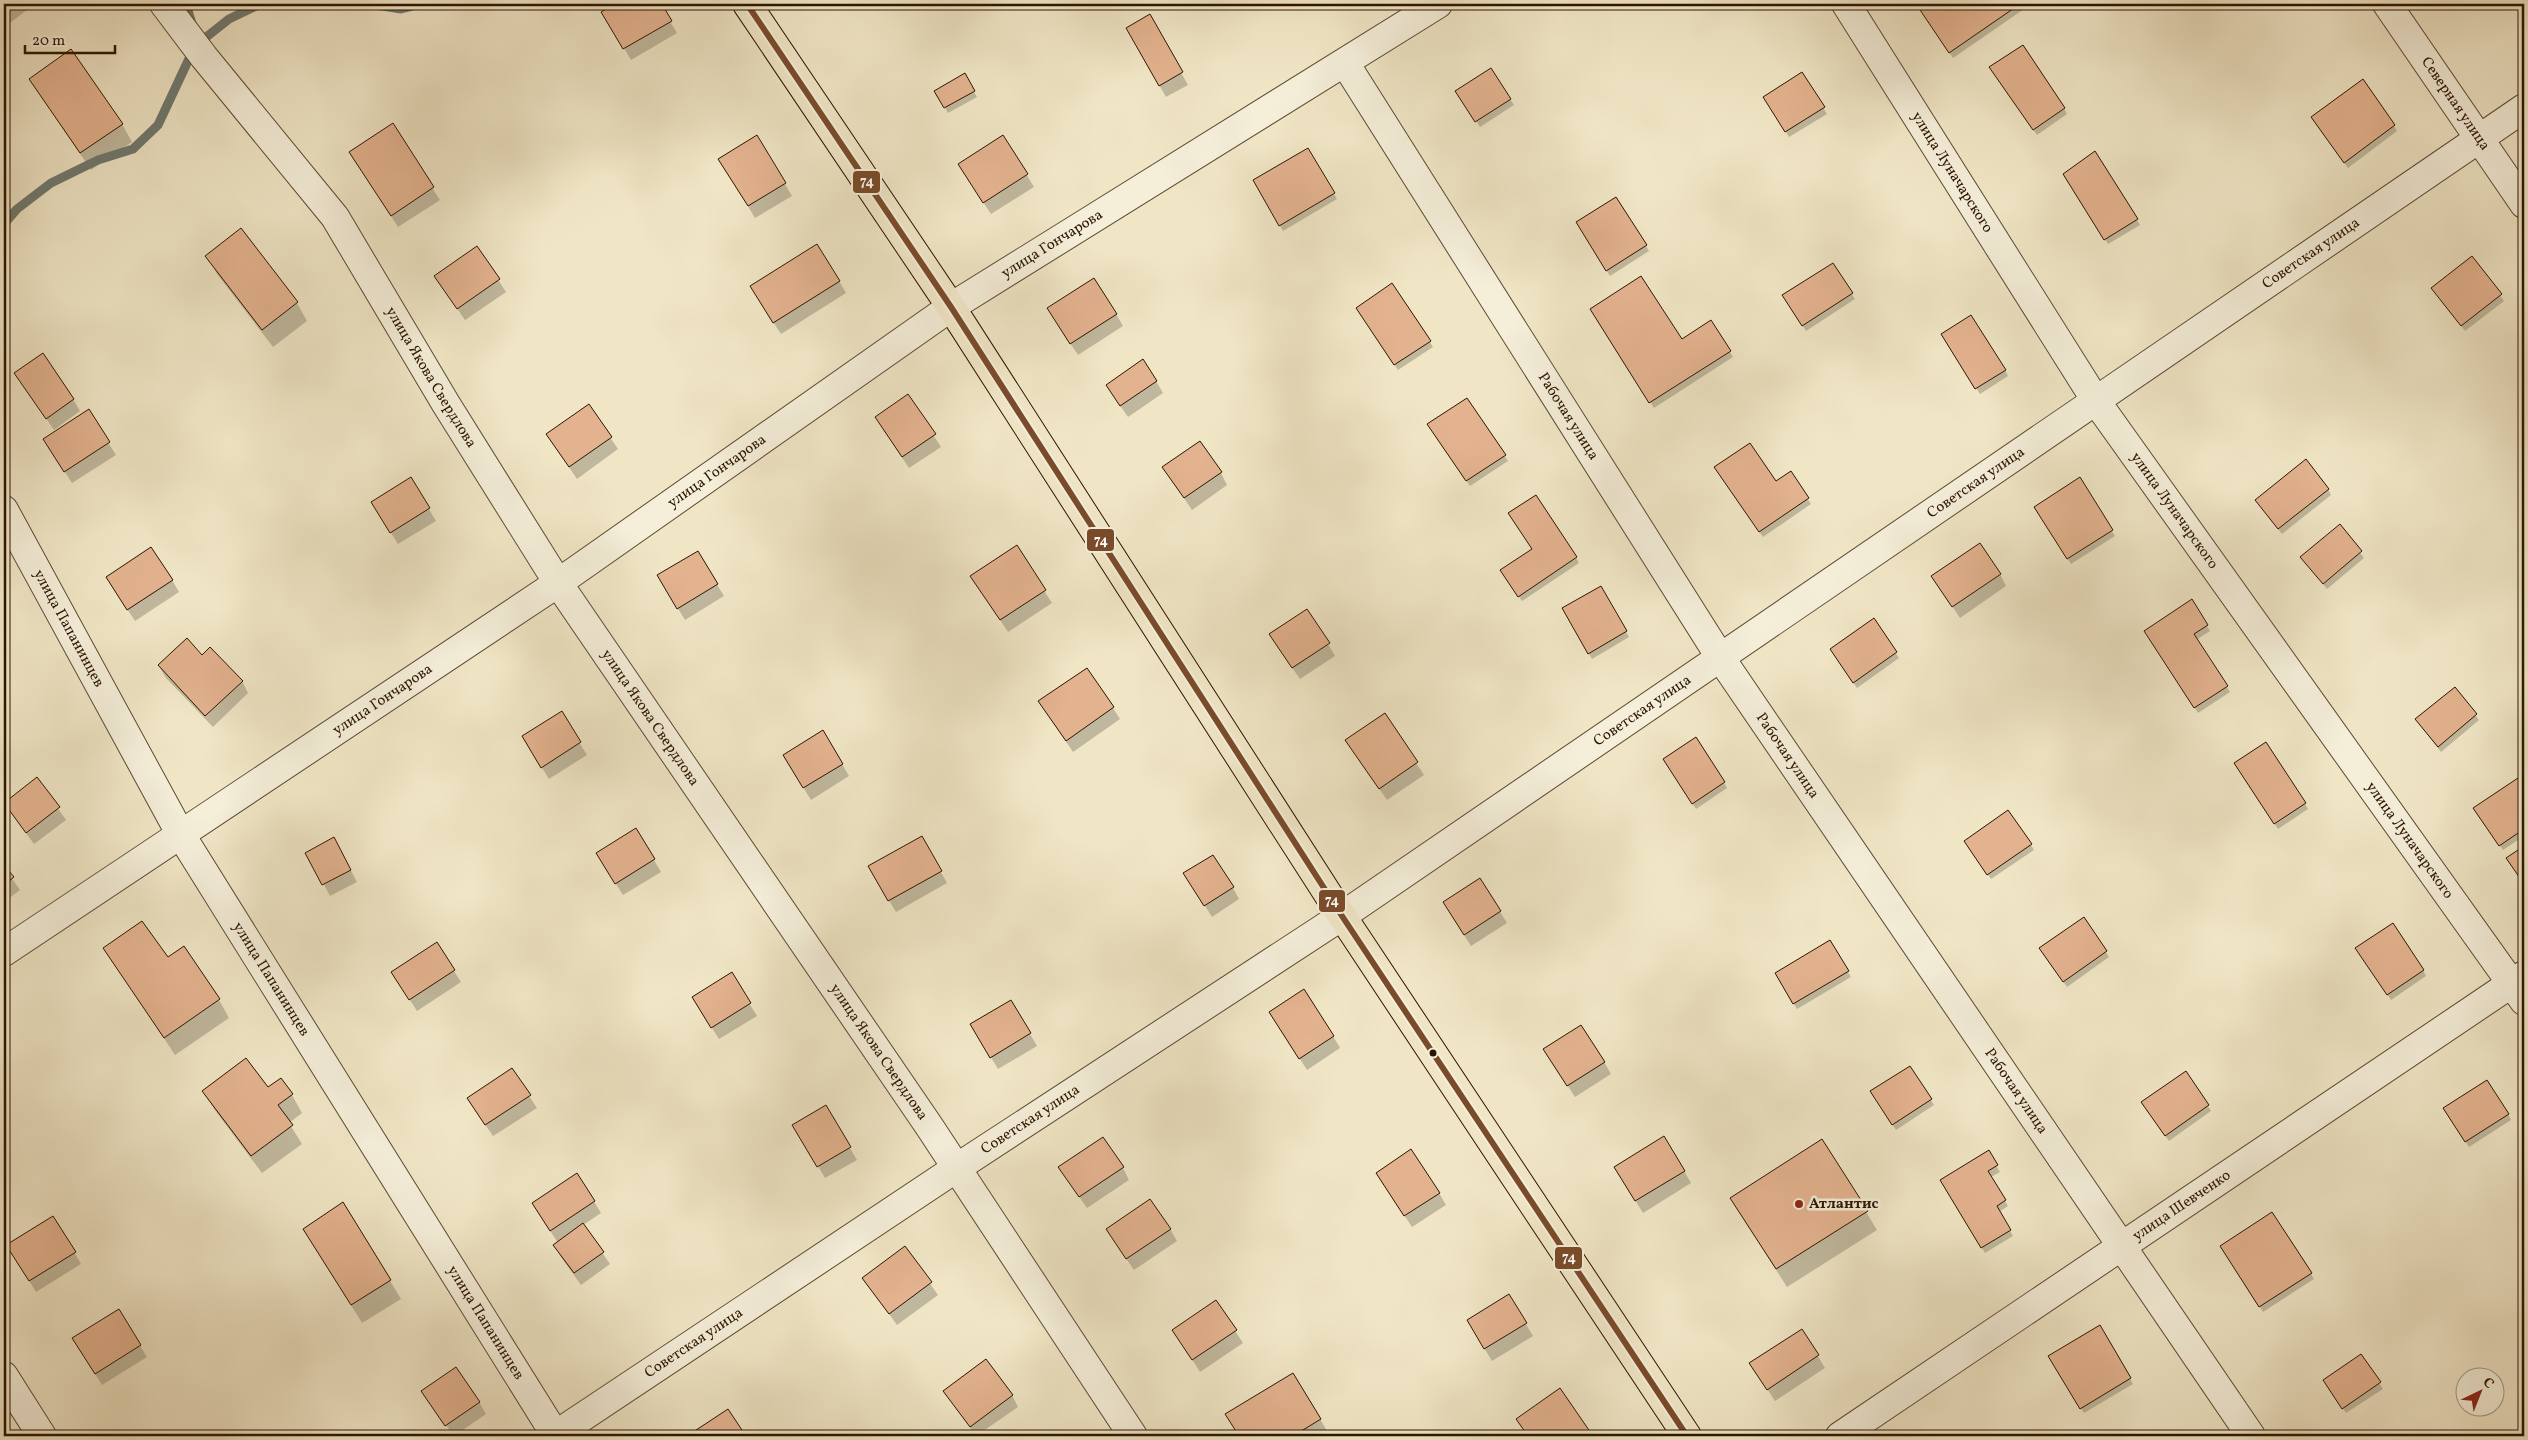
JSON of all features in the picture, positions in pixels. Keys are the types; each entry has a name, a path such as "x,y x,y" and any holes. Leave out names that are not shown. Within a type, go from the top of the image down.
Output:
{"main road":[{"path":"747,4 951,307 1342,916 1687,1436"}],"street":[{"name":"улица Якова Свердлова","path":"164,4 204,57 335,217 446,404 558,583 928,1126 1134,1436"},
{"name":"улица Гончарова","path":"4,952 558,583 951,307 1438,4"},
{"name":"улица Луначарского","path":"1846,4 2096,401 2520,987"},
{"name":"Северная улица","path":"2388,4 2524,204"},
{"name":"Рабочая улица","path":"1345,63 1720,657 2251,1436"},
{"name":"Советская улица","path":"555,1436 955,1169 1342,916 2524,108"},
{"name":"улица Папанинцев","path":"4,510 181,835 555,1436"},
{"name":"улица Шевченко","path":"1840,1436 2122,1246 2520,987"},
{"path":"4,1376 42,1436"}],"building":[{"path":"615,4 662,4 672,21 623,49 601,12"},
{"path":"1916,4 2020,4 1949,53"},
{"path":"1150,14 1183,72 1159,86 1126,28"},
{"path":"2023,45 2065,108 2033,130 1989,67"},
{"path":"71,49 123,124 80,153 29,79"},
{"path":"1491,68 1511,99 1475,122 1455,91"},
{"path":"1802,72 1825,107 1785,132 1763,97"},
{"path":"965,73 975,91 944,108 934,91"},
{"path":"2363,79 2395,125 2344,163 2311,117"},
{"path":"393,123 434,187 391,216 349,152"},
{"path":"757,135 786,183 748,206 718,159"},
{"path":"1003,135 1028,174 983,203 958,164"},
{"path":"1308,148 1335,193 1279,226 1253,180"},
{"path":"2095,151 2138,219 2104,240 2063,174"},
{"path":"1616,197 1647,245 1606,271 1576,222"},
{"path":"241,228 298,302 262,330 205,256"},
{"path":"817,244 840,281 773,323 750,286"},
{"path":"477,246 500,279 457,309 434,276"},
{"path":"2472,256 2502,294 2461,326 2431,288"},
{"path":"1833,263 1853,293 1802,326 1782,295"},
{"path":"1641,276 1682,339 1711,320 1731,351 1649,403 1590,309"},
{"path":"1094,278 1117,314 1070,344 1047,308"},
{"path":"1392,283 1431,341 1394,365 1356,308"},
{"path":"1971,315 2006,370 1975,389 1941,334"},
{"path":"43,353 74,399 46,419 14,373"},
{"path":"1143,359 1157,381 1120,406 1106,385"},
{"path":"908,394 936,434 902,457 875,417"},
{"path":"1467,398 1506,455 1466,481 1427,424"},
{"path":"589,404 612,437 569,467 546,434"},
{"path":"89,409 110,442 64,472 43,439"},
{"path":"1200,441 1222,472 1184,498 1162,467"},
{"path":"1750,443 1776,481 1791,471 1809,498 1759,532 1714,467"},
{"path":"2306,459 2329,489 2278,529 2255,500"},
{"path":"411,477 430,508 390,533 371,502"},
{"path":"2080,477 2113,530 2067,559 2034,507"},
{"path":"1536,495 1577,557 1518,597 1500,570 1532,549 1508,513"},
{"path":"2340,524 2362,551 2323,584 2300,557"},
{"path":"1980,543 2001,574 1952,607 1931,576"},
{"path":"1017,545 1046,590 1000,620 970,576"},
{"path":"151,547 173,580 127,610 106,577"},
{"path":"698,551 718,584 677,609 657,575"},
{"path":"1601,586 1627,631 1588,654 1562,608"},
{"path":"2192,599 2208,625 2194,634 2228,686 2194,708 2144,631"},
{"path":"1307,609 1330,643 1292,668 1269,634"},
{"path":"1874,618 1897,652 1853,683 1830,649"},
{"path":"187,638 202,655 210,647 243,681 205,716 158,665"},
{"path":"1087,668 1114,707 1066,741 1038,701"},
{"path":"2455,687 2477,714 2438,747 2415,719"},
{"path":"562,711 581,742 541,768 522,736"},
{"path":"1385,713 1418,762 1379,789 1345,740"},
{"path":"823,730 843,764 803,788 783,755"},
{"path":"1696,737 1725,782 1692,804 1663,759"},
{"path":"2266,742 2306,803 2274,824 2234,763"},
{"path":"2524,774 2524,829 2499,846 2473,808"},
{"path":"37,777 60,807 26,833 4,803"},
{"path":"2008,810 2032,844 1987,875 1964,841"},
{"path":"636,828 655,859 615,884 596,853"},
{"path":"922,836 942,871 888,901 868,866"},
{"path":"334,837 351,870 322,885 305,853"},
{"path":"2524,846 2524,884 2506,858"},
{"path":"1213,855 1234,887 1204,906 1183,873"},
{"path":"4,865 14,877 4,885"},
{"path":"1480,878 1501,911 1464,935 1443,902"},
{"path":"2084,917 2107,951 2063,982 2039,948"},
{"path":"142,921 168,957 184,946 220,999 164,1038 103,948"},
{"path":"2393,923 2424,970 2387,995 2355,948"},
{"path":"1830,940 1849,971 1793,1004 1775,973"},
{"path":"437,942 455,970 409,1000 391,972"},
{"path":"732,972 751,1003 711,1028 692,997"},
{"path":"1304,989 1334,1036 1299,1059 1269,1012"},
{"path":"1011,1000 1031,1033 990,1058 970,1024"},
{"path":"1581,1025 1605,1062 1567,1086 1543,1049"},
{"path":"246,1058 268,1087 281,1078 293,1094 278,1105 293,1125 251,1156 202,1091"},
{"path":"1910,1066 1932,1099 1892,1125 1870,1091"},
{"path":"512,1068 531,1095 485,1125 467,1098"},
{"path":"2186,1071 2209,1105 2165,1136 2141,1102"},
{"path":"2487,1080 2509,1114 2465,1142 2443,1108"},
{"path":"826,1105 851,1147 817,1167 792,1125"},
{"path":"1664,1136 1685,1171 1635,1201 1614,1167"},
{"path":"1103,1137 1124,1167 1079,1197 1058,1167"},
{"name":"Атлантис","path":"1822,1139 1868,1211 1776,1269 1730,1198"},
{"path":"1411,1149 1440,1193 1404,1216 1376,1173"},
{"path":"1989,1150 1998,1165 1988,1171 2006,1200 1997,1206 2011,1230 1981,1248 1940,1180"},
{"path":"577,1173 595,1201 550,1231 532,1203"},
{"path":"1150,1199 1171,1229 1126,1259 1106,1229"},
{"path":"343,1202 391,1280 351,1305 303,1229"},
{"path":"2272,1212 2312,1273 2259,1307 2220,1246"},
{"path":"53,1216 76,1252 29,1281 6,1245"},
{"path":"583,1223 604,1252 574,1273 553,1245"},
{"path":"905,1246 932,1282 889,1314 862,1278"},
{"path":"1509,1294 1527,1323 1484,1349 1467,1320"},
{"path":"1216,1300 1237,1330 1192,1360 1172,1330"},
{"path":"119,1309 141,1345 95,1374 72,1338"},
{"path":"2100,1325 2131,1378 2080,1409 2048,1356"},
{"path":"1802,1329 1819,1355 1767,1390 1749,1363"},
{"path":"2361,1354 2381,1382 2342,1409 2323,1380"},
{"path":"986,1359 1013,1395 970,1427 943,1391"},
{"path":"456,1367 480,1402 445,1426 421,1391"},
{"path":"1293,1373 1321,1419 1293,1436 1239,1436 1225,1414"},
{"path":"1560,1388 1593,1436 1528,1436 1516,1419"},
{"path":"728,1409 746,1436 687,1436"}],"waterway":[{"path":"186,4 193,27"},
{"path":"4,224 17,209 51,183 98,160 133,149 158,125 195,46 229,19 260,4"},
{"path":"370,4 401,9 421,4"}],"transit line":[{"name":"74","path":"747,4 951,307 1342,916 1687,1436"}],"place":[{"name":"Атлантис","path":"1799,1204"}]}
